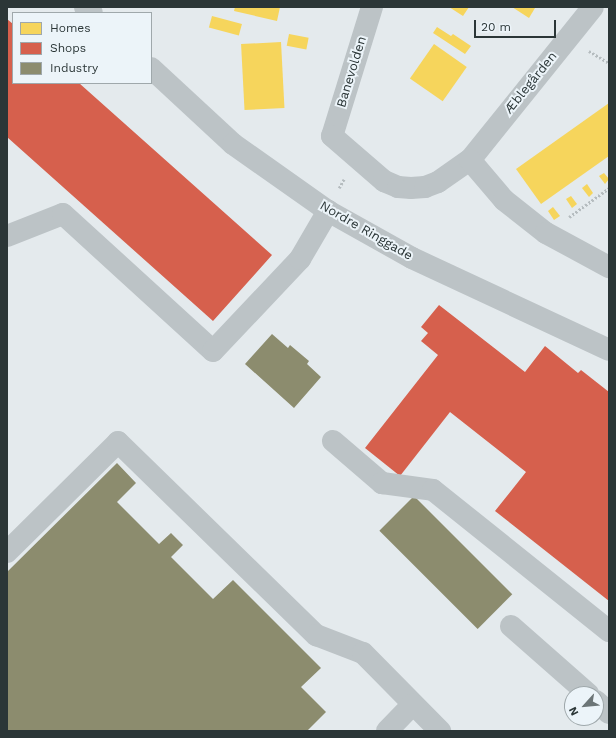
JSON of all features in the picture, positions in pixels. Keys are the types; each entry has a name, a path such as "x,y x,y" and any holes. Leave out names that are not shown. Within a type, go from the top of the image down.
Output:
{"street":[{"name":"Banevolden","path":"332,136 372,7"},
{"name":"Æblegården","path":"332,136 384,181 398,187 411,188 425,187 438,182 470,160 593,7"},
{"name":"Nordre Ringgade","path":"152,69 233,144 328,211 412,258 609,350"},
{"path":"470,160 504,200 546,233 609,267"},
{"path":"7,236 63,214 213,350 300,259 328,211"},
{"path":"333,441 382,483 433,490 609,632"},
{"path":"7,552 118,442 316,635 363,653 440,731"},
{"path":"511,626 579,686"},
{"path":"387,731 413,704"}],"path":[{"path":"328,211 355,157"},
{"path":"546,233 609,188"}],"building: Homes":[{"path":"235,7 280,7 277,21 234,11"},
{"path":"449,7 469,7 463,16"},
{"path":"512,7 534,7 535,8 529,18"},
{"path":"212,16 242,24 239,36 209,28"},
{"path":"437,27 451,36 453,34 471,46 465,54 433,33"},
{"path":"289,34 309,38 306,50 287,46"},
{"path":"281,42 284,108 245,110 241,44"},
{"path":"434,44 467,67 443,101 410,78"},
{"path":"609,103 609,156 541,204 516,169"},
{"path":"604,173 609,179 605,184 599,176"},
{"path":"587,184 593,193 589,197 582,188"},
{"path":"571,196 577,204 572,208 566,199"},
{"path":"553,207 560,216 554,220 548,211"}],"building: Shops":[{"path":"7,19 12,23 12,84 80,84 272,255 213,321 7,137"},
{"path":"439,305 525,372 545,346 578,373 581,370 609,392 609,601 495,511 526,472 450,412 400,476 365,448 438,355 421,341 428,333 421,327"}],"building: Industry":[{"path":"272,334 288,348 290,345 309,361 307,364 321,377 294,408 245,364"},
{"path":"117,463 136,483 117,502 159,544 171,533 183,545 171,557 213,599 233,580 321,668 301,687 326,712 307,731 7,731 7,572"},
{"path":"414,496 512,594 478,629 379,531"}]}
